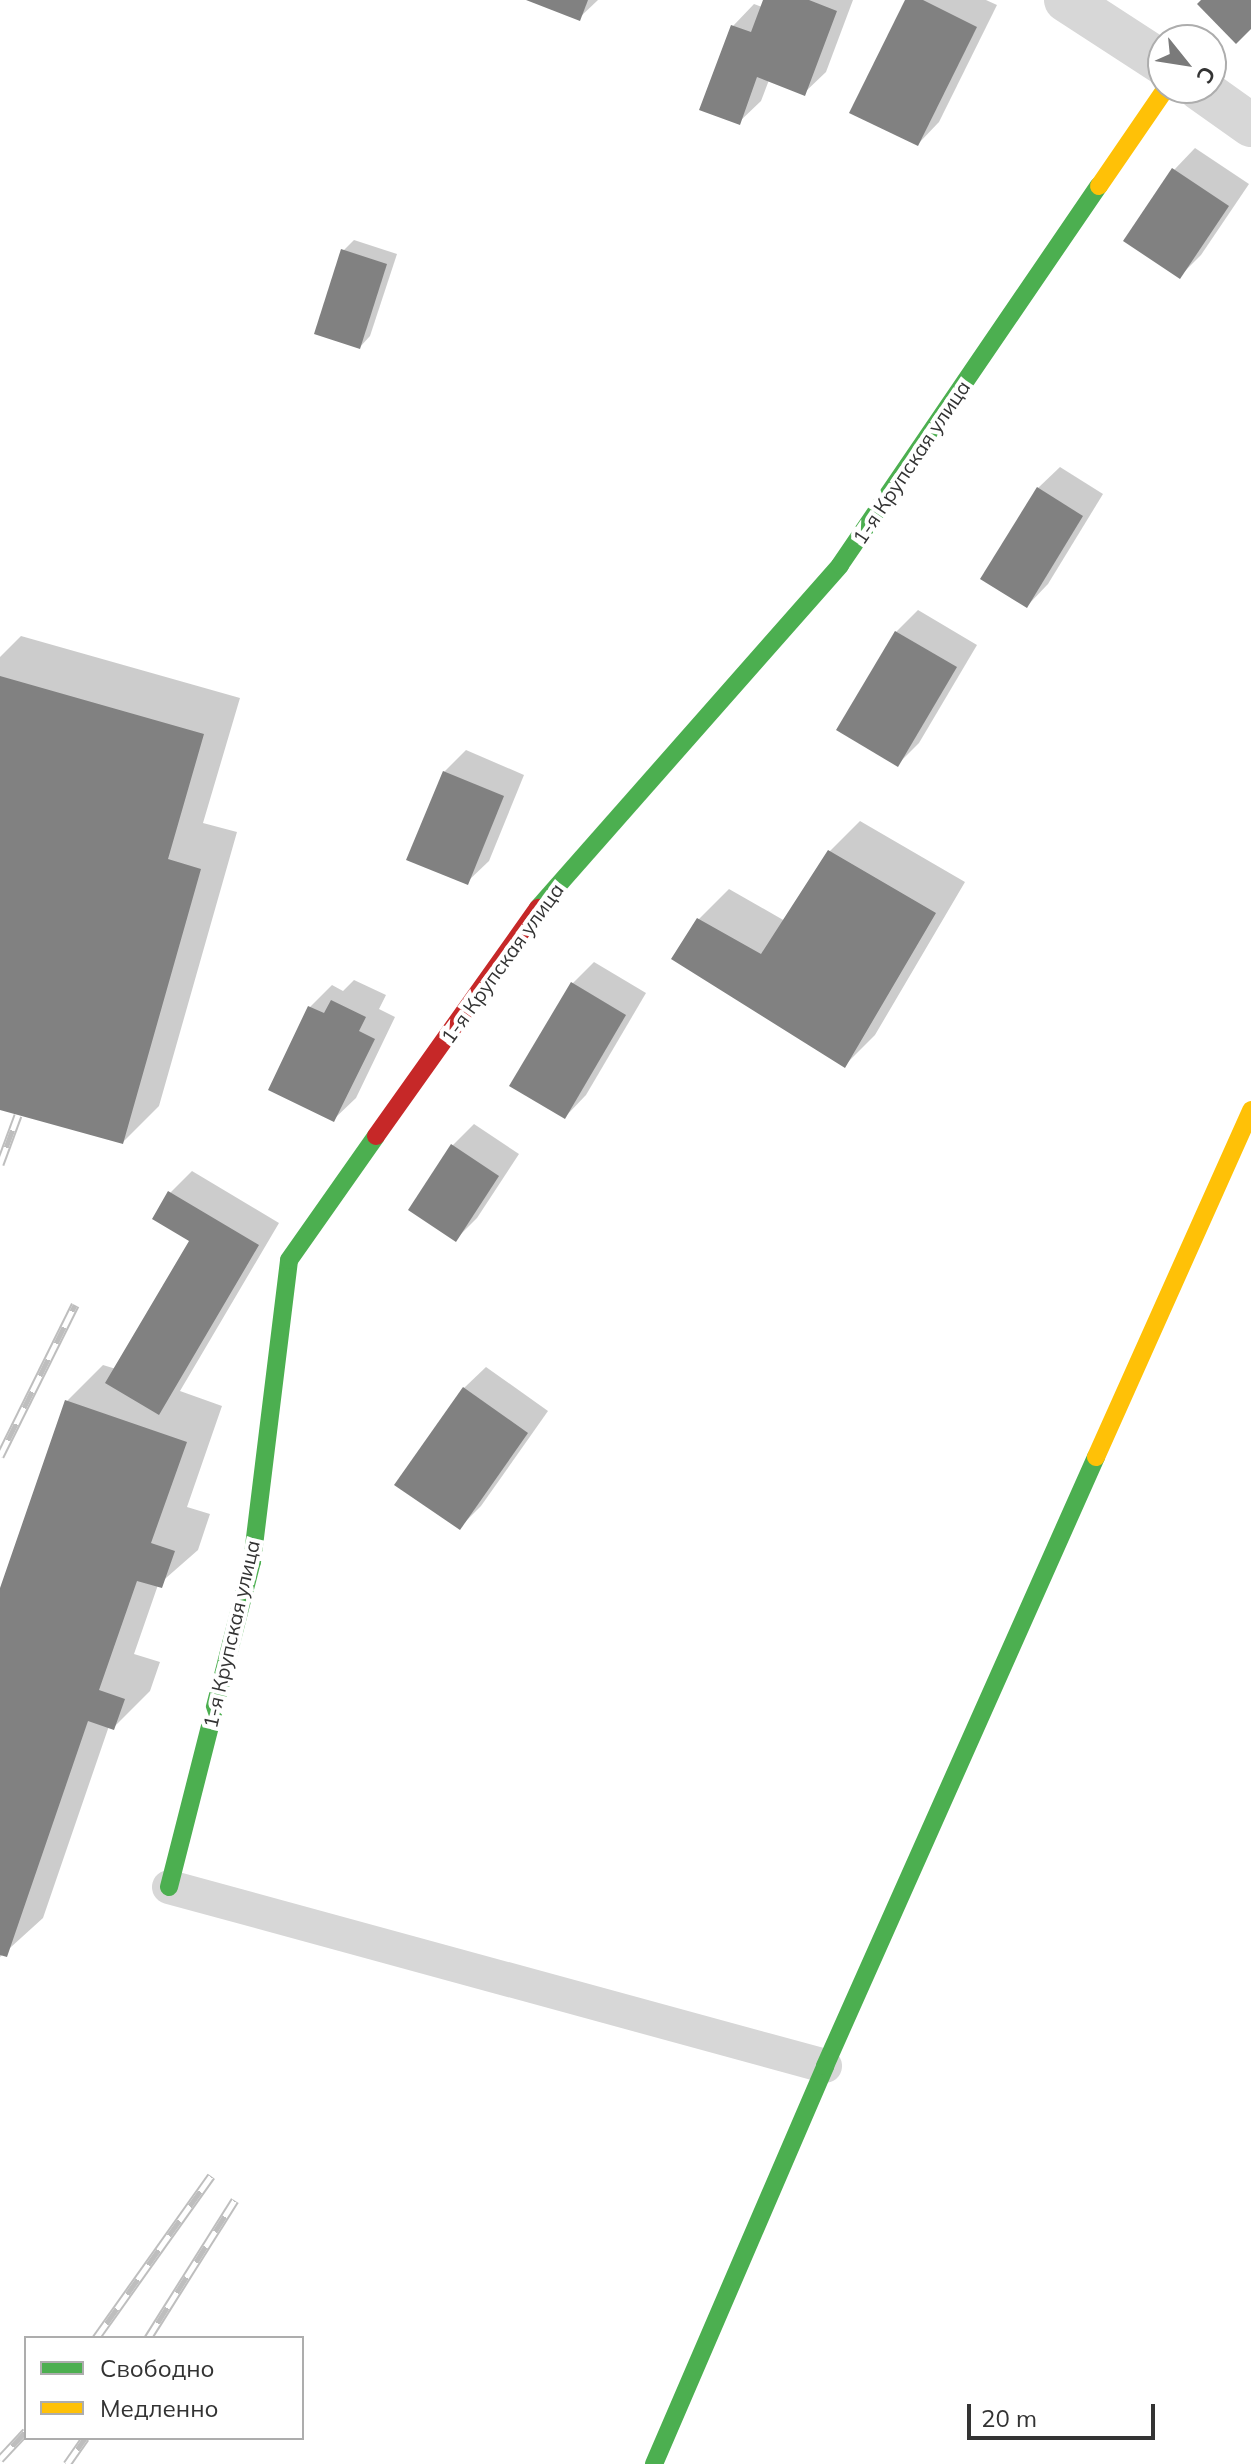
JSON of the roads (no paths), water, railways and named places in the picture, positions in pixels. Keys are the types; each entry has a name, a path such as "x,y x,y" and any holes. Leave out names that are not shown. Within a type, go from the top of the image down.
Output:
{"street":[{"path":"1066,0 1147,53"},
{"name":"1-я Крупская улица","path":"169,1887 252,1562 289,1260 537,909 840,565 1155,104"},
{"path":"1221,104 1251,125"},
{"path":"654,2464 825,2066 1251,1110"}],"lane":[{"path":"169,1887 825,2066"}],"railway":[{"path":"0,1164 18,1115"},
{"path":"0,1456 75,1305"},
{"path":"97,2336 211,2176"},
{"path":"149,2336 235,2200"},
{"path":"0,2459 24,2433"},
{"path":"67,2464 84,2440"}]}
